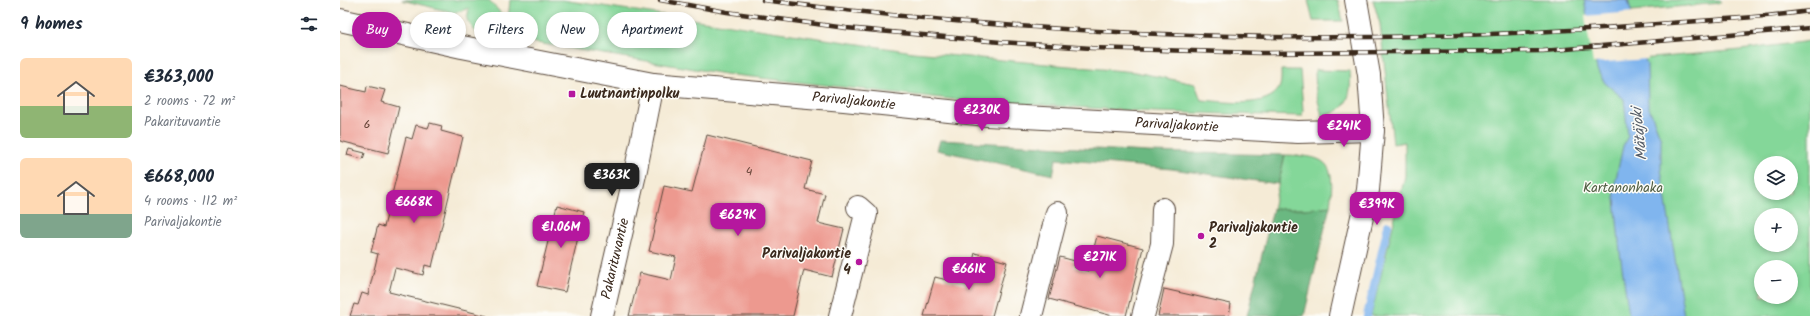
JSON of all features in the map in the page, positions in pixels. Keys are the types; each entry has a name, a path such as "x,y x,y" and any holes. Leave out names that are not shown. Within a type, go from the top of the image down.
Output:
{"street":[{"path":"1340,316 1368,190 1373,130 1369,75 1356,0"},
{"name":"Parivaljakontie","path":"340,20 462,47 653,84 844,100 987,115 1298,132 1373,130"},
{"name":"Pakarituvantie","path":"602,316 635,174 653,84"},
{"path":"840,316 866,214 858,208"},
{"path":"1143,316 1162,244 1163,209"},
{"path":"1031,316 1056,213"}],"green space":[{"path":"402,0 489,0 500,12 474,12 474,30 467,20 469,8 458,12 451,12"},
{"path":"510,0 562,0 643,12 607,12 607,48 697,48 697,20 913,52 1135,72 1195,84 1201,100 1241,103 1262,100 1270,97 1279,89 1281,70 1300,70 1303,110 1302,116 1154,112 959,100 725,74 567,48 599,48 599,12 546,12 546,45 538,43 538,12 509,12"},
{"path":"1308,0 1338,0 1343,21 1313,21"},
{"name":"Kartanonhaka","path":"1373,0 1720,0 1720,3 1632,11 1596,63 1741,50 1810,41 1810,316 1371,316 1405,176 1405,142 1393,144 1380,24"},
{"path":"1315,70 1350,71 1349,95 1343,106 1338,111 1322,116 1316,93"},
{"path":"940,140 1148,152 1285,155 1278,184 1172,169 1056,159 1053,175 937,150"},
{"path":"1285,155 1311,157 1326,164 1331,179 1332,191 1330,206 1306,209 1273,209"},
{"path":"1330,206 1304,316 1247,316 1273,209 1306,209"}],"water":[{"name":"Mätäjoki","path":"1584,0 1628,0 1647,65 1648,105 1661,139 1661,169 1684,316 1629,316 1620,253 1614,188 1623,146 1628,136 1624,99 1605,83 1597,70"}],"pier":[{"path":"1634,12 1648,59 1593,63 1585,16"}],"building":[{"path":"340,86 366,92 367,86 385,90 381,102 399,107 388,153 340,141"},
{"path":"430,123 442,126 441,131 463,137 432,267 425,265 423,275 395,268 389,292 487,316 350,316 354,304 358,305 362,293 368,295 378,254 371,252 378,225 384,227 406,137 412,139 416,125 428,128"},
{"path":"707,135 812,161 805,189 825,194 818,223 844,229 832,277 804,270 793,316 629,316 640,273 671,280 676,257 649,251 664,186 692,192"},
{"path":"349,149 365,153 363,159 347,155"},
{"path":"557,205 584,212 565,292 537,286"},
{"path":"1097,236 1143,248 1126,316 1113,316 1049,299 1060,257 1075,261 1074,267 1088,271"},
{"path":"975,253 1007,262 992,316 924,316 935,277 967,285"},
{"path":"1164,289 1231,304 1229,316 1158,316"}],"waterway":[{"path":"1367,316 1388,225"}],"railway":[{"path":"660,0 727,12 846,28 1000,42 1091,48 1260,53 1543,51 1810,28"},
{"path":"763,0 986,24 1210,36 1434,36 1546,31 1734,19 1810,11"}],"place":[{"name":"Luutnantinpolku","path":"572,94"},
{"name":"Parivaljakontie 2","path":"1201,236"},
{"name":"Parivaljakontie 4","path":"859,262"}]}
